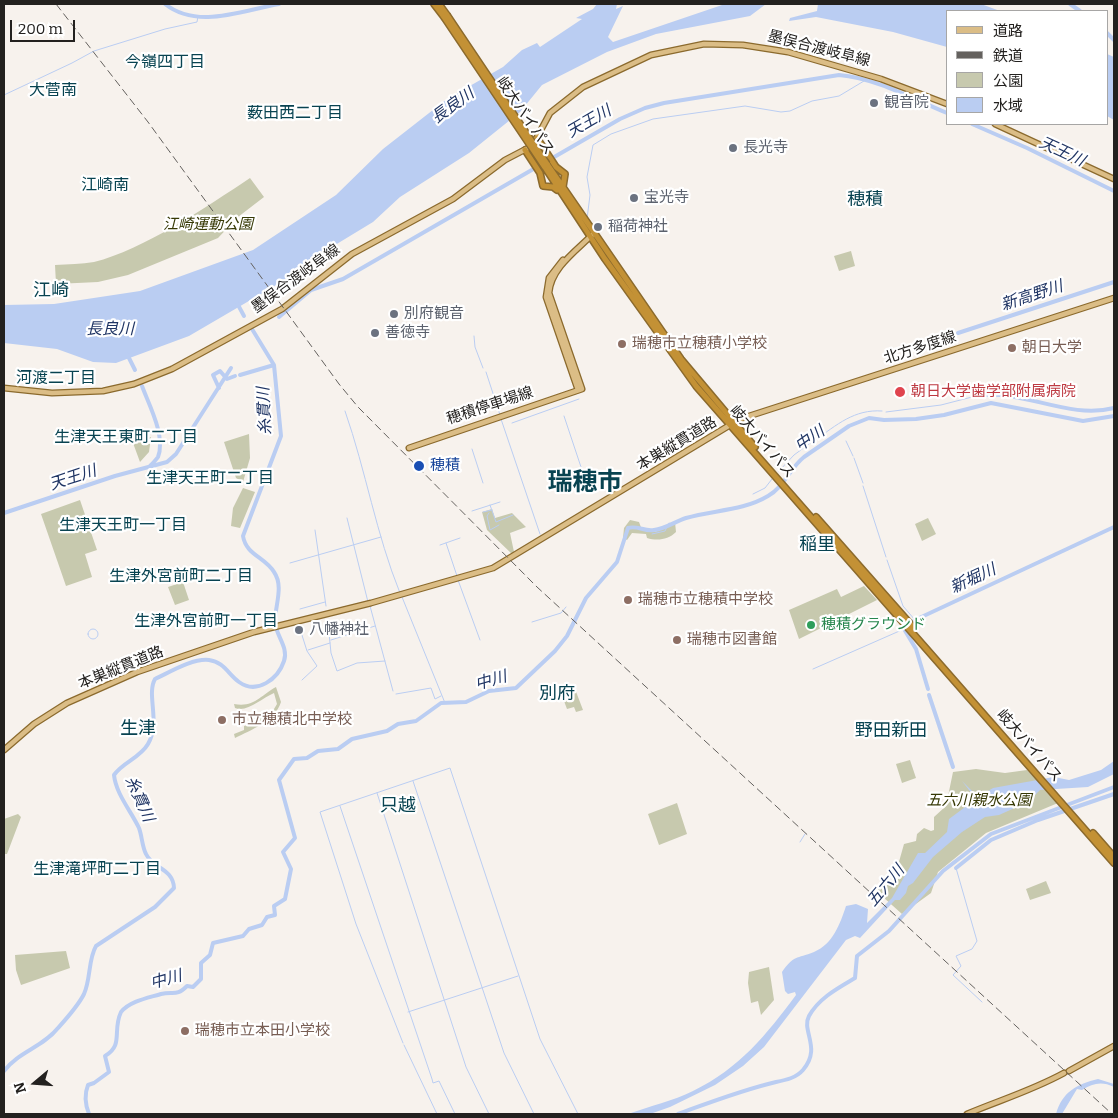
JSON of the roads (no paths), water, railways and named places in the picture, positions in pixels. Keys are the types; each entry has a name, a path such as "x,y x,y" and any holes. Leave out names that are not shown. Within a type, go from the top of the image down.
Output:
{"highway":[{"name":"岐大バイパス","path":"434,4 445,16 548,163 591,235"},
{"name":"岐大バイパス","path":"439,4 445,16"},
{"path":"536,140 548,163 549,187"},
{"path":"527,149 534,165 539,171 543,186 554,187 566,199"},
{"name":"岐大バイパス","path":"548,163 566,199 591,235 681,359 732,424 1072,812 1114,857"},
{"path":"548,163 564,173 563,188"},
{"path":"553,172 560,179 565,178"},
{"name":"岐大バイパス","path":"1072,812 1114,863"}],"main road":[{"name":"墨俣合渡岐阜線","path":"536,140 550,112 568,97 595,81 651,55 704,44 744,45 788,52 882,78 946,104"},
{"path":"997,125 1114,179"},
{"name":"墨俣合渡岐阜線","path":"4,388 61,393 103,391 134,384 172,370 282,309 352,254 454,199 505,160 527,149"},
{"name":"穂積停車場線","path":"409,448 580,390 549,293 550,283 556,274 591,235"},
{"name":"北方多度線","path":"732,424 1114,298"},
{"name":"本巣縦貫道路","path":"4,751 51,712 97,688 180,656 261,631 494,570 732,424"},
{"path":"1069,1071 1114,1046"},
{"path":"967,1114 1006,1098 1030,1091 1064,1074"}],"water":[{"name":"長良川","path":"597,4 617,4 616,9 623,6 608,37 613,42 725,4 766,4 750,16 656,34 607,52 542,85 520,112 469,153 400,197 373,222 317,256 278,284 189,336 116,363 93,362 57,349 4,343 4,305 54,304 140,291 253,250 336,195 383,149 447,99 503,67 522,50 537,43 540,47 582,19 576,18 593,9"},
{"path":"818,4 981,4 997,10 946,10 946,47 893,32 816,17 789,21 790,18 817,11"},
{"path":"1108,54 1114,57 1114,120 1108,117"},
{"path":"1114,761 1114,774 1088,787 1040,790 1028,802 999,815 985,817 962,832 933,857 913,883 908,886 906,893 900,900 895,900 860,938 855,936 846,940 764,1047 743,1066 715,1085 670,1107 650,1114 628,1114 693,1091 725,1072 751,1049 774,1024 796,995 795,992 788,994 785,991 782,972 796,958 814,952 831,939 846,906 856,904 868,909 867,923 892,898 918,853 925,853 947,832 949,819 976,799 962,781 978,797 993,788 1054,777 1069,780 1101,770"},
{"path":"1098,1079 1114,1084 1114,1087 1098,1084 1082,1090 1077,1089 1062,1114 1056,1114 1062,1100 1071,1090 1083,1083"}],"waterway":[{"path":"165,4 178,12 206,17 221,16 279,4"},
{"path":"1070,4 1079,10"},
{"path":"4,95 94,51 165,29 197,22 198,16"},
{"path":"1108,34 1114,40"},
{"name":"天王川","path":"279,317 311,290 343,279 620,119 645,108 664,103 839,75 867,80 946,113"},
{"path":"587,219 590,195 587,177 593,145 611,134 653,119 745,106 781,112 790,111 812,101 839,96 864,81"},
{"name":"天王川","path":"974,125 1027,148 1114,191"},
{"name":"新高野川","path":"958,333 1114,282"},
{"name":"糸貫川","path":"237,303 244,316"},
{"name":"糸貫川","path":"4,1071 16,1059 52,1035 76,1007 84,994 88,982 93,951 96,946 155,907 174,888 173,881 167,872 153,863 146,854 139,828 121,796 114,775 145,749 152,736 154,718 152,693 155,679 189,663 209,660 218,663 239,682 253,687 260,686 272,679 284,661 285,651 275,621 279,590 277,578 270,567 248,548 243,536 281,436 274,365 252,329"},
{"path":"474,336 475,347 483,368"},
{"name":"天王川","path":"127,354 135,370"},
{"path":"240,375 274,365"},
{"name":"天王川","path":"4,513 115,476 167,462 176,454 231,368"},
{"name":"天王川","path":"219,388 213,375 220,371 227,379 235,376"},
{"path":"486,372 500,415"},
{"name":"天王川","path":"142,386 156,421 160,440 158,457 150,466"},
{"path":"886,412 941,405 976,396"},
{"path":"976,396 1010,396 1079,410 1096,411 1114,408"},
{"path":"512,423 579,399"},
{"name":"中川","path":"89,1114 86,1100 88,1085 109,1072 105,1056 111,1052 116,1042 117,1025 121,1012 129,1005 140,1000 161,994 177,993 187,986 193,987 201,979 201,963 210,955 213,943 243,936 249,929 262,925 267,917 275,915 274,906 285,899 291,869 283,852 295,838 279,780 294,759 307,758 318,751 338,749 352,739 387,731 398,724 416,721 441,703 466,702 489,691 516,688 555,651 567,636 586,598 617,562 628,528 658,529 696,515 748,505 758,501 774,492 804,457 849,426 869,418 884,420 916,419 944,415 991,403 1083,421 1114,416"},
{"path":"345,411 384,548 400,593"},
{"path":"815,440 854,415 882,411"},
{"path":"564,416 583,473"},
{"path":"501,419 540,534"},
{"path":"779,471 794,455 813,441"},
{"path":"846,441 853,456"},
{"path":"472,449 483,483"},
{"path":"854,458 863,483"},
{"path":"753,494 765,488 772,479"},
{"path":"863,486 886,557"},
{"path":"472,511 500,502"},
{"path":"490,505 496,522 513,515"},
{"path":"483,512 492,510"},
{"path":"489,513 487,516 490,530 499,525"},
{"path":"347,518 368,602"},
{"path":"652,534 665,531 669,523"},
{"name":"新堀川","path":"928,689 916,649 904,629 915,620 1114,527"},
{"path":"315,530 326,606"},
{"path":"290,563 381,537"},
{"path":"440,545 460,538"},
{"path":"446,543 457,576"},
{"path":"887,560 903,606 915,620"},
{"path":"458,580 480,640"},
{"path":"402,597 445,703"},
{"path":"300,609 325,602"},
{"path":"370,606 393,691"},
{"path":"532,622 561,613 566,607"},
{"path":"328,623 331,653 337,671 357,663 385,661"},
{"path":"331,640 375,626"},
{"path":"91,629 95,629 98,634 95,639 91,639 88,636 88,632 91,629"},
{"path":"813,669 904,629"},
{"path":"301,632 307,651 317,666 302,680"},
{"path":"308,650 330,643"},
{"path":"396,694 431,688 435,699 441,696"},
{"name":"新堀川","path":"929,695 953,767"},
{"path":"403,1043 356,924 320,812 450,768 540,1039 578,1114"},
{"path":"413,781 504,1053 534,1114"},
{"name":"五六川","path":"678,1114 739,1092 791,1078 800,1073 811,1054 807,1022 813,1010 829,994 855,978 857,956 889,931 943,871 991,834 1114,787"},
{"path":"377,793 466,1067 489,1114"},
{"name":"五六川","path":"956,868 991,840 1038,820 1114,794"},
{"path":"340,806 433,1083 439,1081 455,1114"},
{"path":"800,842 805,834"},
{"path":"956,868 977,941 972,949 956,956 961,966 953,975 982,1002"},
{"path":"408,1012 518,976"},
{"path":"404,1045 437,1114"}],"railway":[{"path":"56,4 148,122 339,384 358,407 537,587 1112,1114"}],"place":[{"name":"観音院","path":"874,103"},
{"name":"長光寺","path":"733,148"},
{"name":"宝光寺","path":"634,198"},
{"name":"稲荷神社","path":"598,227"},
{"name":"別府観音","path":"394,314"},
{"name":"善徳寺","path":"375,333"},
{"name":"瑞穂市立穂積小学校","path":"622,344"},
{"name":"朝日大学","path":"1012,348"},
{"name":"朝日大学歯学部附属病院","path":"900,392"},
{"name":"穂積","path":"419,466"},
{"name":"瑞穂市立穂積中学校","path":"628,600"},
{"name":"穂積グラウンド","path":"811,625"},
{"name":"八幡神社","path":"299,630"},
{"name":"瑞穂市図書館","path":"677,640"},
{"name":"市立穂積北中学校","path":"222,720"},
{"name":"瑞穂市立本田小学校","path":"185,1031"}],"district":[{"name":"今嶺四丁目","path":"165,63"},
{"name":"大菅南","path":"53,91"},
{"name":"薮田西二丁目","path":"295,114"},
{"name":"江崎南","path":"105,186"},
{"name":"穂積","path":"865,200"},
{"name":"江崎","path":"51,291"},
{"name":"河渡二丁目","path":"56,379"},
{"name":"生津天王東町二丁目","path":"126,438"},
{"name":"生津天王町二丁目","path":"210,479"},
{"name":"瑞穂市","path":"585,483"},
{"name":"生津天王町一丁目","path":"123,526"},
{"name":"稲里","path":"817,545"},
{"name":"生津外宮前町二丁目","path":"181,577"},
{"name":"生津外宮前町一丁目","path":"206,622"},
{"name":"別府","path":"557,694"},
{"name":"生津","path":"138,729"},
{"name":"野田新田","path":"891,731"},
{"name":"只越","path":"398,806"},
{"name":"生津滝坪町二丁目","path":"97,870"}],"park label":[{"name":"江崎運動公園","path":"208,225"},
{"name":"五六川親水公園","path":"979,801"}]}
